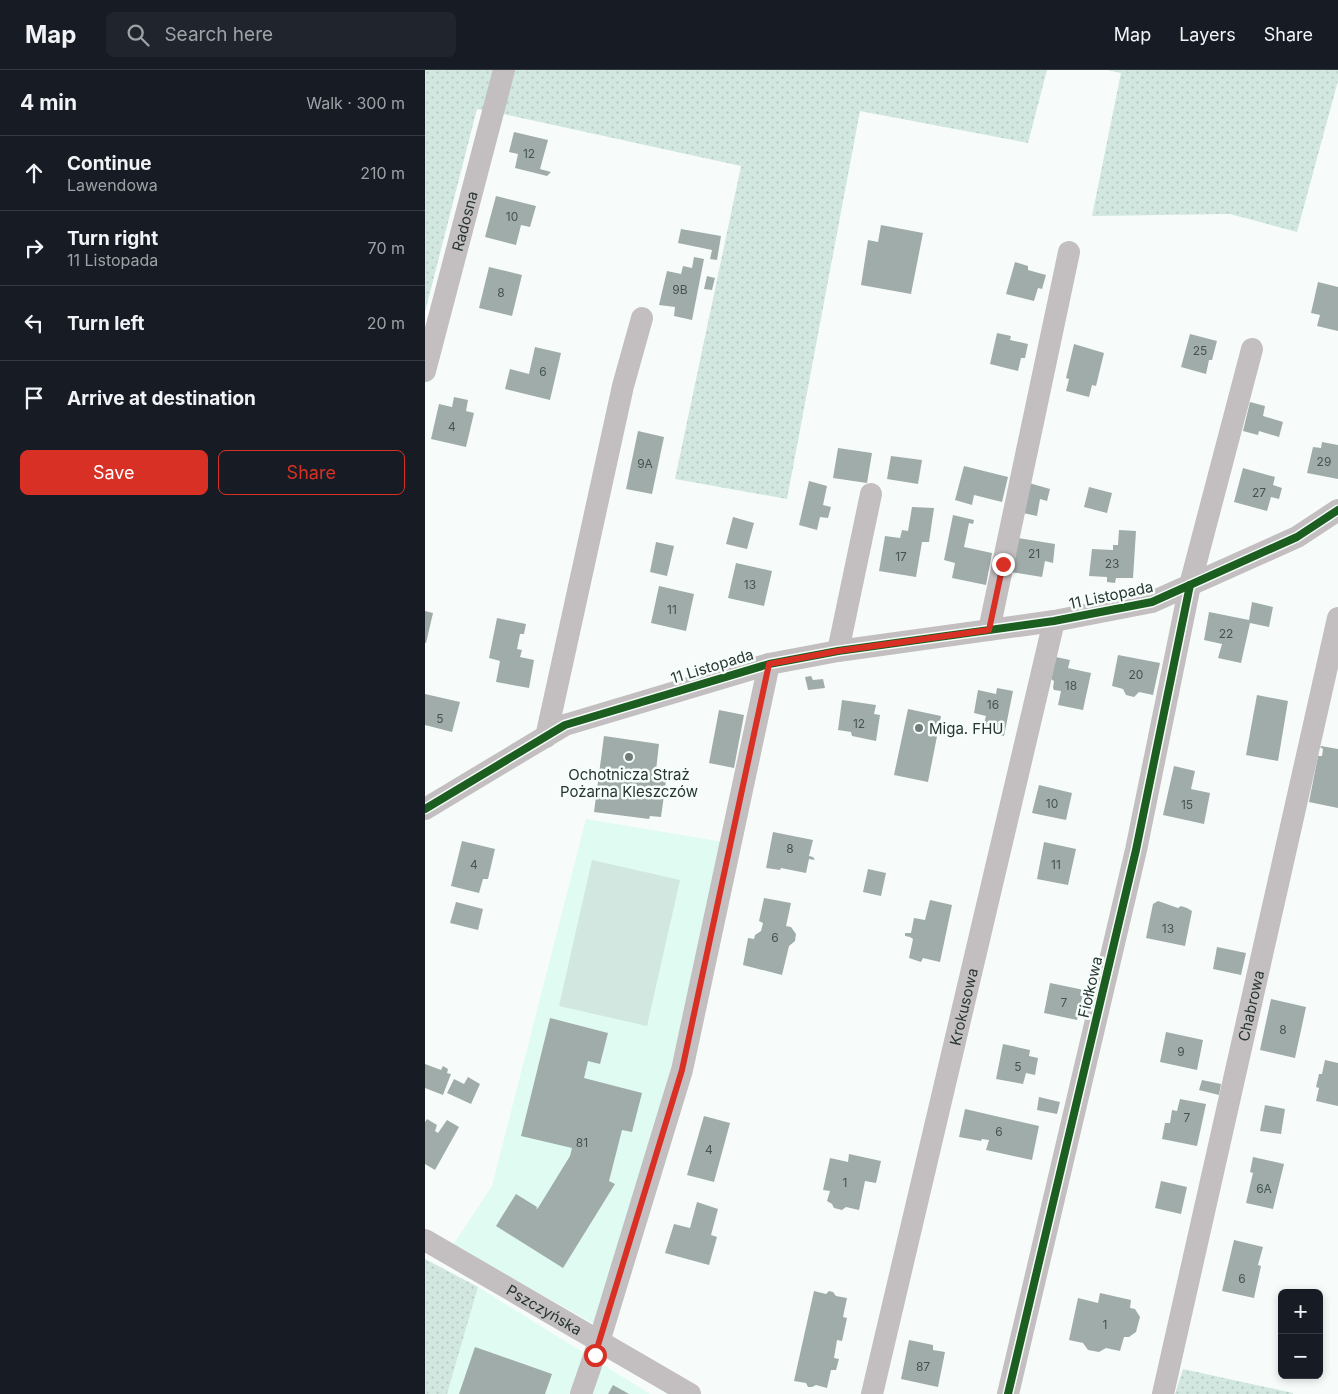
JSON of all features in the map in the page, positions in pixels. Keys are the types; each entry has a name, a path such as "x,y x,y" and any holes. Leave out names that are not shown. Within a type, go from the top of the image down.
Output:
{"street":[{"name":"Radosna","path":"425,372 503,70"},
{"path":"989,630 1069,252"},
{"path":"546,737 623,386 642,318"},
{"name":"Fiołkowa","path":"1008,1394 1136,850 1190,585 1252,348"},
{"path":"838,651 871,494"},
{"name":"11 Listopada","path":"425,809 565,725 769,664 838,651 1054,621 1152,602 1297,537 1338,510"},
{"name":"Chabrowa","path":"1163,1394 1338,618"},
{"name":"Krokusowa","path":"872,1394 1054,621"},
{"path":"581,1394 599,1342 682,1070 769,664"},
{"name":"Pszczyńska","path":"425,1240 690,1394"}],"shaded area":[{"path":"425,70 498,70 487,111 477,109 425,312"},
{"path":"515,70 1047,70 1028,143 860,111 787,499 675,479 741,166 503,114"},
{"path":"1107,70 1338,70 1338,81 1297,232 1230,214 1092,216 1121,73"},
{"path":"586,819 723,842 651,1154 596,1325 453,1245 492,1186"},
{"path":"592,860 680,880 647,1026 559,1006"},
{"path":"425,1259 478,1287 447,1394 425,1394"},
{"path":"478,1287 650,1394 447,1394"},
{"path":"1183,1369 1293,1393 1293,1394 1175,1394"}],"building":[{"path":"514,132 548,140 540,169 551,172 547,176 515,168 518,154 509,152"},
{"path":"496,196 536,206 530,227 521,225 516,245 485,237"},
{"path":"881,225 923,233 911,294 861,285 868,240 878,242"},
{"path":"681,229 721,236 717,260 710,259 712,250 678,243"},
{"path":"694,257 704,259 692,320 674,316 675,307 659,305 667,271 681,274 683,266 692,268"},
{"path":"1015,262 1028,266 1028,270 1046,275 1042,289 1038,288 1034,301 1006,294"},
{"path":"489,267 522,275 512,316 479,308"},
{"path":"707,276 715,278 712,290 704,289"},
{"path":"1318,282 1338,287 1338,331 1317,326 1320,315 1311,313"},
{"path":"997,333 1011,336 1010,340 1028,344 1025,358 1021,358 1018,371 990,364"},
{"path":"1190,334 1217,341 1212,360 1209,360 1206,374 1181,367"},
{"path":"1074,344 1104,353 1096,386 1092,385 1089,397 1066,391 1069,379 1066,378"},
{"path":"535,347 561,353 550,400 505,389 510,369 529,374"},
{"path":"454,397 468,400 466,411 474,413 466,447 431,439 439,404 452,407"},
{"path":"1250,402 1265,406 1263,416 1283,422 1279,437 1259,431 1258,435 1243,431"},
{"path":"638,431 664,437 652,494 626,489"},
{"path":"1322,442 1338,445 1338,479 1307,473 1313,447 1321,448"},
{"path":"838,448 872,453 867,483 833,478"},
{"path":"891,456 922,460 918,484 887,479"},
{"path":"964,466 1008,477 1002,502 974,495 972,505 955,500"},
{"path":"1243,468 1275,477 1273,485 1282,488 1279,499 1271,497 1267,511 1234,502"},
{"path":"809,481 827,486 823,505 831,507 828,518 820,517 817,530 799,525"},
{"path":"1029,483 1050,489 1047,501 1040,499 1037,516 1023,513"},
{"path":"1089,487 1112,493 1107,513 1084,507"},
{"path":"912,507 934,508 929,542 922,542 916,577 879,571 885,536 900,538 902,530 908,531"},
{"path":"953,515 974,520 973,524 969,523 964,547 992,553 986,585 952,578 955,563 944,560"},
{"path":"733,517 754,523 747,549 726,544"},
{"path":"1119,530 1136,531 1133,578 1116,578 1115,583 1107,582 1107,577 1089,576 1092,549 1113,550 1113,545 1118,545"},
{"path":"1018,538 1055,544 1053,563 1045,561 1042,577 1011,572"},
{"path":"656,542 674,546 667,576 650,572"},
{"path":"736,563 772,571 764,606 728,598"},
{"path":"659,586 694,594 686,631 651,623"},
{"path":"1252,602 1273,607 1269,627 1250,623 1241,663 1218,658 1222,644 1204,640 1209,612 1249,620"},
{"path":"425,611 433,613 426,643 425,643"},
{"path":"497,618 526,624 524,634 520,634 517,649 522,650 520,657 534,660 529,688 496,682 500,661 489,658"},
{"path":"1118,655 1160,663 1153,695 1139,692 1134,697 1126,695 1123,689 1112,686"},
{"path":"1056,657 1070,660 1068,668 1091,673 1083,710 1058,705 1061,691 1054,690 1054,681 1051,679"},
{"path":"811,676 813,680 823,679 825,688 808,690 805,677"},
{"path":"997,688 1013,691 1004,736 982,731 986,716 974,713 978,690 996,694"},
{"path":"425,694 460,702 452,732 425,725"},
{"path":"1257,695 1288,701 1278,761 1246,755"},
{"path":"842,700 876,705 874,714 880,715 876,741 852,736 851,732 838,730"},
{"path":"908,709 941,716 928,782 894,775"},
{"path":"719,710 744,715 734,768 709,763"},
{"path":"604,736 659,744 655,779 666,781 661,817 650,816 649,819 594,812"},
{"path":"1321,746 1338,749 1338,808 1309,802 1318,756 1322,756 1323,749"},
{"path":"1174,766 1195,771 1191,789 1210,793 1204,824 1163,815"},
{"path":"1039,785 1072,793 1066,820 1032,813"},
{"path":"773,832 813,840 809,856 815,860 809,859 806,873 781,868 780,870 766,868"},
{"path":"462,841 495,849 488,879 483,879 479,893 451,886"},
{"path":"1044,842 1076,849 1068,885 1037,879"},
{"path":"868,869 886,873 881,896 863,892"},
{"path":"764,898 791,903 786,926 791,927 796,934 795,941 789,946 782,975 743,965 748,938 754,939 755,935 761,931 763,923 759,921"},
{"path":"930,900 952,905 940,962 923,958 921,962 909,958 913,939 905,936 905,933 911,933 914,918 925,920"},
{"path":"1158,901 1178,908 1181,906 1192,911 1185,946 1146,938 1153,904"},
{"path":"456,902 483,909 478,930 450,923"},
{"path":"1217,947 1246,953 1241,975 1213,969"},
{"path":"1050,983 1084,990 1077,1020 1044,1013"},
{"path":"1271,999 1306,1007 1295,1058 1260,1050"},
{"path":"550,1018 608,1033 600,1064 588,1061 584,1078 642,1093 632,1132 622,1130 609,1181 615,1184 563,1268 496,1226 516,1194 537,1207 536,1209 538,1208 570,1156 572,1148 521,1136"},
{"path":"1166,1032 1203,1040 1197,1070 1160,1062"},
{"path":"1003,1044 1030,1050 1029,1056 1038,1058 1035,1075 1026,1073 1023,1084 996,1079"},
{"path":"1325,1060 1338,1063 1338,1106 1316,1101 1319,1088 1316,1087 1319,1074 1322,1074"},
{"path":"425,1064 441,1070 443,1066 448,1069 447,1073 451,1074 443,1095 425,1088"},
{"path":"468,1077 480,1084 471,1104 447,1093 454,1079 464,1084"},
{"path":"1202,1080 1221,1084 1219,1095 1199,1090"},
{"path":"1039,1097 1060,1102 1057,1114 1037,1110"},
{"path":"1180,1099 1206,1104 1197,1146 1162,1139 1165,1123 1170,1123 1172,1110 1177,1111"},
{"path":"1265,1105 1285,1109 1281,1134 1260,1131"},
{"path":"965,1109 1039,1126 1032,1160 986,1150 989,1140 982,1139 981,1141 959,1137"},
{"path":"704,1116 730,1123 714,1182 687,1175"},
{"path":"427,1119 437,1125 435,1131 438,1133 447,1120 459,1127 435,1170 425,1164 425,1122"},
{"path":"849,1154 881,1161 876,1183 865,1181 859,1210 846,1207 842,1210 834,1208 827,1201 830,1191 823,1190 830,1158 848,1162"},
{"path":"1253,1157 1284,1164 1273,1209 1246,1203 1253,1173 1250,1172"},
{"path":"1161,1181 1187,1187 1181,1214 1155,1208"},
{"path":"697,1202 718,1209 711,1235 717,1237 709,1265 665,1253 674,1224 690,1228"},
{"path":"1234,1240 1263,1247 1258,1265 1261,1266 1254,1298 1222,1291"},
{"path":"814,1291 826,1294 829,1291 833,1292 836,1296 847,1298 843,1317 847,1318 842,1341 837,1340 834,1358 839,1359 836,1370 831,1370 827,1388 816,1385 808,1387 806,1383 794,1381"},
{"path":"1100,1293 1131,1300 1130,1308 1135,1309 1140,1317 1136,1332 1129,1337 1124,1337 1120,1351 1106,1348 1099,1352 1088,1350 1083,1343 1069,1340 1078,1298 1098,1303"},
{"path":"909,1340 933,1345 933,1350 945,1352 938,1387 901,1379"},
{"path":"475,1347 552,1374 545,1394 459,1394"},
{"path":"613,1385 629,1394 608,1394"}],"cycle path":[{"path":"425,809 565,725 769,664 838,651 1054,621 1152,602 1297,537 1338,510"},
{"path":"1008,1394 1136,850 1190,585"}],"place":[{"name":"Miga. FHU","path":"919,728"},
{"name":"Ochotnicza Straż Pożarna Kleszczów","path":"629,757"}],"route":[{"path":"595,1355 682,1070 769,664 838,651 989,630 1003,564"}]}
